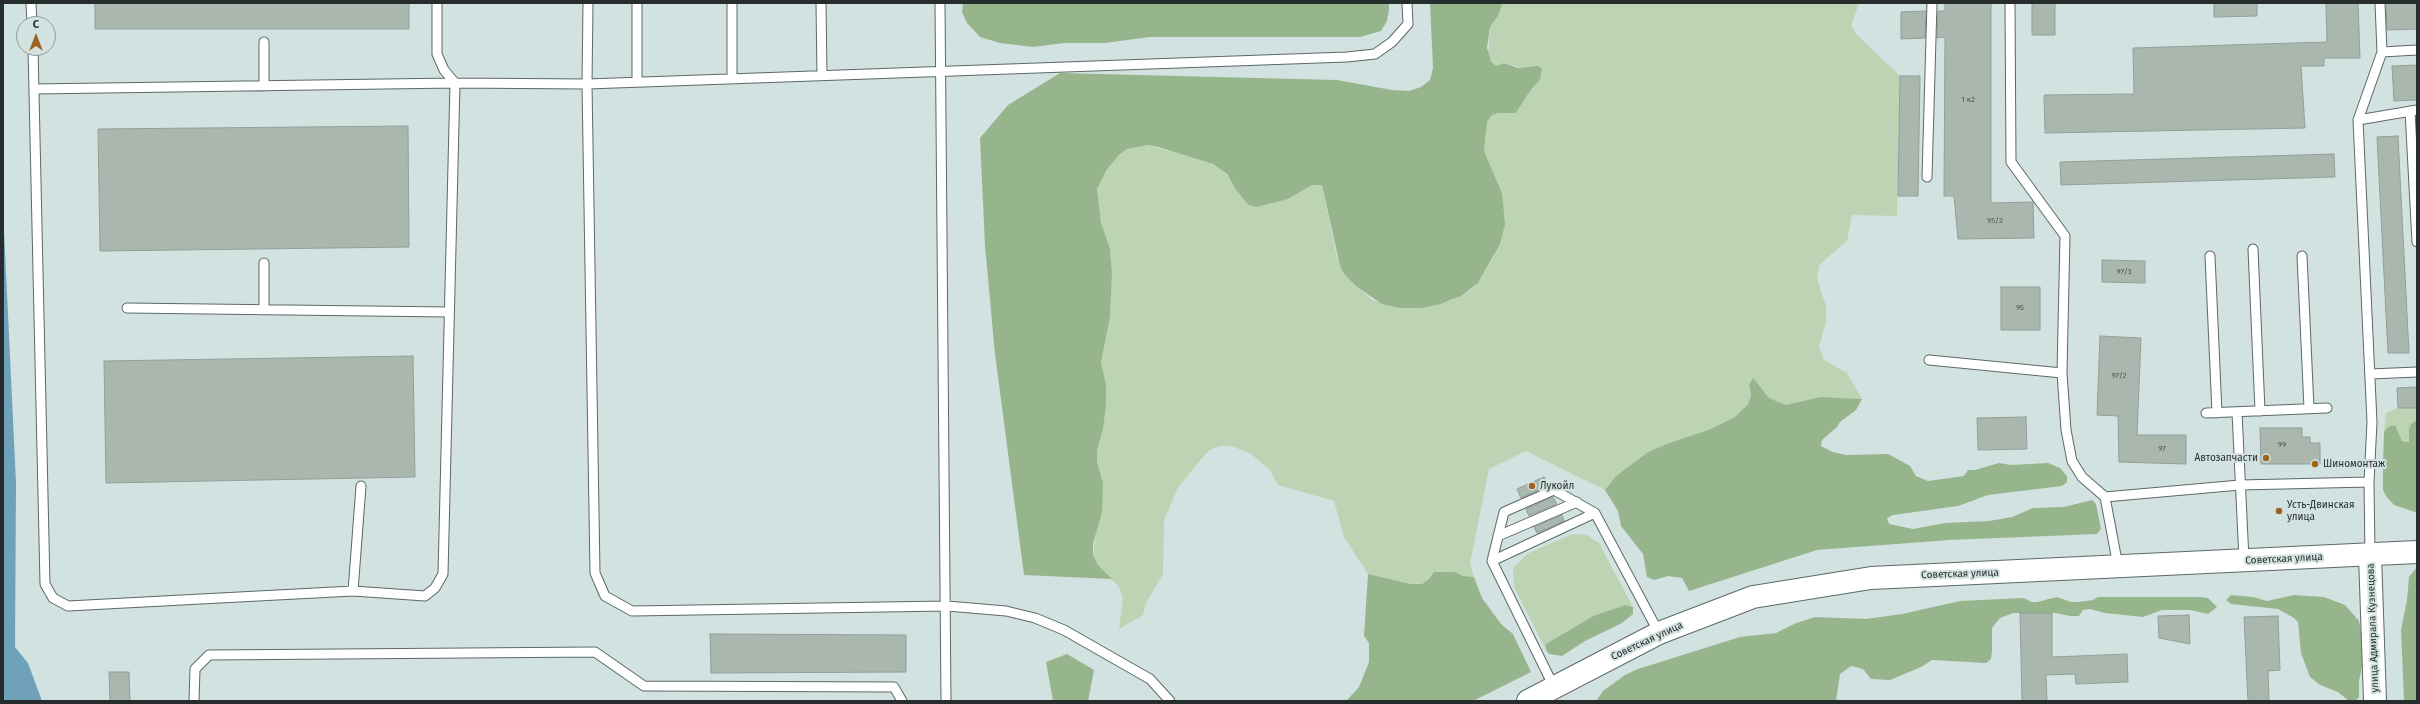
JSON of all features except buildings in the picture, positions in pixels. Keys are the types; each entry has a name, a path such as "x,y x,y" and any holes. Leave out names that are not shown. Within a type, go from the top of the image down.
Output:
{"main road":[{"name":"Советская улица","path":"1528,701 1659,633 1752,597 1871,578 2119,568 2244,560 2417,552"},
{"name":"улица Адмирала Кузнецова","path":"2370,555 2375,701"}],"lane":[{"path":"31,3 32,16"},
{"path":"33,56 45,584 53,598 68,606 353,591 425,596 435,588 443,574 455,83 444,70 437,54 437,3"},
{"path":"588,3 587,84 595,573 605,596 632,612 947,606 1006,611 1035,618 1064,630 1150,679 1170,701"},
{"path":"637,3 637,82"},
{"path":"732,3 732,78"},
{"path":"821,3 822,75"},
{"path":"940,3 947,606 946,701"},
{"path":"34,89 455,83 587,84 941,70 1347,57 1375,54 1392,42 1408,24 1408,3"},
{"path":"1927,176 1932,3"},
{"path":"2010,3 2011,162 2065,236 2062,373 2066,430 2072,461 2082,477 2105,497 2119,568"},
{"path":"2370,555 2369,482 2372,422 2358,120 2382,52 2380,3"},
{"path":"264,42 264,86"},
{"path":"2382,52 2417,50"},
{"path":"2358,120 2414,110 2417,242"},
{"path":"2253,249 2260,411"},
{"path":"2210,256 2217,413"},
{"path":"2302,256 2309,408"},
{"path":"264,263 264,310"},
{"path":"128,308 449,312"},
{"path":"1929,360 2062,373"},
{"path":"2370,374 2417,372"},
{"path":"2206,413 2327,408"},
{"path":"2237,412 2244,560"},
{"path":"2105,497 2240,485 2369,482"},
{"path":"353,591 361,486"},
{"path":"1554,687 1492,561 1504,512 1554,490 1595,513 1659,633"},
{"path":"1498,536 1576,502"},
{"path":"1492,561 1595,513"},
{"path":"194,701 195,669 209,655 595,652 644,686 894,687 902,701"}],"green space":[{"path":"963,3 1389,3 1389,9 1387,21 1381,31 1360,37 1149,37 1105,43 1064,43 1033,47 1000,43 980,37 967,23 962,12"},
{"path":"1430,3 1503,3 1498,16 1490,27 1487,48 1491,61 1496,66 1504,63 1518,68 1538,66 1542,69 1540,79 1516,113 1499,113 1492,115 1487,122 1484,151 1502,193 1505,224 1500,244 1478,283 1461,296 1440,304 1422,308 1399,308 1382,304 1357,287 1344,274 1340,266 1322,185 1312,185 1288,199 1257,207 1249,205 1236,190 1227,174 1213,164 1148,145 1127,149 1119,155 1106,171 1097,189 1101,222 1110,249 1112,273 1110,317 1101,363 1106,384 1106,405 1103,429 1097,451 1097,462 1103,483 1102,512 1093,544 1093,555 1098,565 1112,579 1024,575 995,354 985,246 980,138 1008,105 1060,73 1337,80 1392,90 1409,91 1421,87 1430,80 1433,68"},
{"path":"1503,3 1859,3 1851,26 1857,35 1900,76 1897,216 1852,215 1847,241 1819,265 1817,279 1826,306 1826,322 1819,347 1824,360 1847,373 1862,399 1820,397 1786,405 1769,398 1753,379 1749,385 1751,395 1748,404 1735,417 1708,430 1669,443 1648,452 1616,476 1605,490 1526,451 1489,469 1470,563 1474,577 1463,576 1455,572 1429,579 1422,584 1411,584 1368,574 1344,537 1334,501 1278,485 1270,470 1250,453 1231,446 1220,446 1210,450 1202,458 1177,489 1164,521 1163,574 1145,605 1143,615 1119,629 1123,599 1119,587 1098,565 1093,555 1103,483 1097,462 1097,451 1103,429 1106,405 1106,384 1101,363 1110,317 1112,273 1110,249 1105,236 1097,201 1097,189 1100,180 1119,155 1127,149 1148,145 1205,161 1221,169 1232,181 1236,190 1257,207 1288,199 1312,185 1322,185 1337,258 1344,274 1357,287 1372,300 1399,308 1451,301 1469,291 1478,283 1494,256 1502,193 1484,151 1487,121 1492,115 1499,113 1516,113 1528,94 1534,88 1523,68 1504,63 1496,66 1488,55 1490,27 1498,16"},
{"path":"1753,378 1769,398 1786,405 1820,397 1862,399 1856,410 1840,422 1837,427 1822,440 1821,446 1833,452 1846,455 1888,454 1910,466 1916,476 1928,481 1964,476 1968,470 1975,470 1999,463 2011,465 2048,463 2060,468 2067,476 2067,482 2062,486 1988,495 1958,506 1893,515 1887,518 1889,524 1913,529 1945,523 1989,521 2012,517 2033,508 2064,507 2092,500 2096,504 2101,529 2097,534 1949,540 1817,550 1689,591 1682,578 1668,576 1654,580 1647,577 1643,554 1621,526 1618,511 1605,490 1616,476 1648,452 1669,443 1708,430 1735,417 1748,404 1751,395 1749,385"},
{"path":"2417,407 2417,420 2411,424 2409,442 2402,441 2395,425 2388,427 2384,432 2386,413 2398,408"},
{"path":"2417,420 2417,512 2415,512 2394,505 2386,496 2383,490 2383,464 2384,432 2388,427 2395,425 2402,441 2409,442 2409,429 2411,424"},
{"path":"1572,534 1587,535 1599,543 1633,607 1625,605 1593,616 1546,644 1546,650 1514,587 1513,568 1527,554"},
{"path":"2417,567 2417,701 2404,701 2401,630 2407,600 2409,577"},
{"path":"1434,572 1455,572 1463,576 1474,577 1482,598 1501,624 1513,634 1531,672 1473,701 1346,701 1359,687 1369,662 1369,643 1364,636 1368,574 1411,584 1422,584 1429,579"},
{"path":"2231,595 2253,597 2267,601 2294,595 2324,597 2345,605 2359,621 2362,637 2362,667 2359,681 2359,697 2355,701 2349,701 2338,692 2320,685 2310,677 2301,653 2298,622 2294,618 2278,609 2231,604 2226,600"},
{"path":"2057,597 2071,602 2079,602 2093,600 2098,597 2200,597 2208,598 2217,607 2208,614 2190,610 2162,610 2143,617 2105,613 2090,609 2083,610 2079,616 2056,613 2013,613 2000,618 1992,628 1991,659 1986,663 1932,660 1921,667 1890,680 1871,679 1863,669 1851,666 1840,674 1836,701 1596,701 1603,691 1625,675 1638,669 1740,637 1776,633 1794,624 1815,617 1866,619 1902,614 1960,601 2024,598 2031,602 2037,602"},
{"path":"1625,605 1633,607 1633,614 1622,623 1585,641 1562,656 1549,654 1546,650 1546,644 1593,616"},
{"path":"1067,654 1094,670 1088,701 1053,701 1046,662"}],"water":[{"path":"3,209 16,483 15,647 28,663 42,701 3,701"}],"place":[{"name":"Автозапчасти","path":"2266,458"},
{"name":"Шиномонтаж","path":"2315,464"},
{"name":"Лукойл","path":"1532,486"},
{"name":"Усть-Двинская улица","path":"2279,511"}]}
